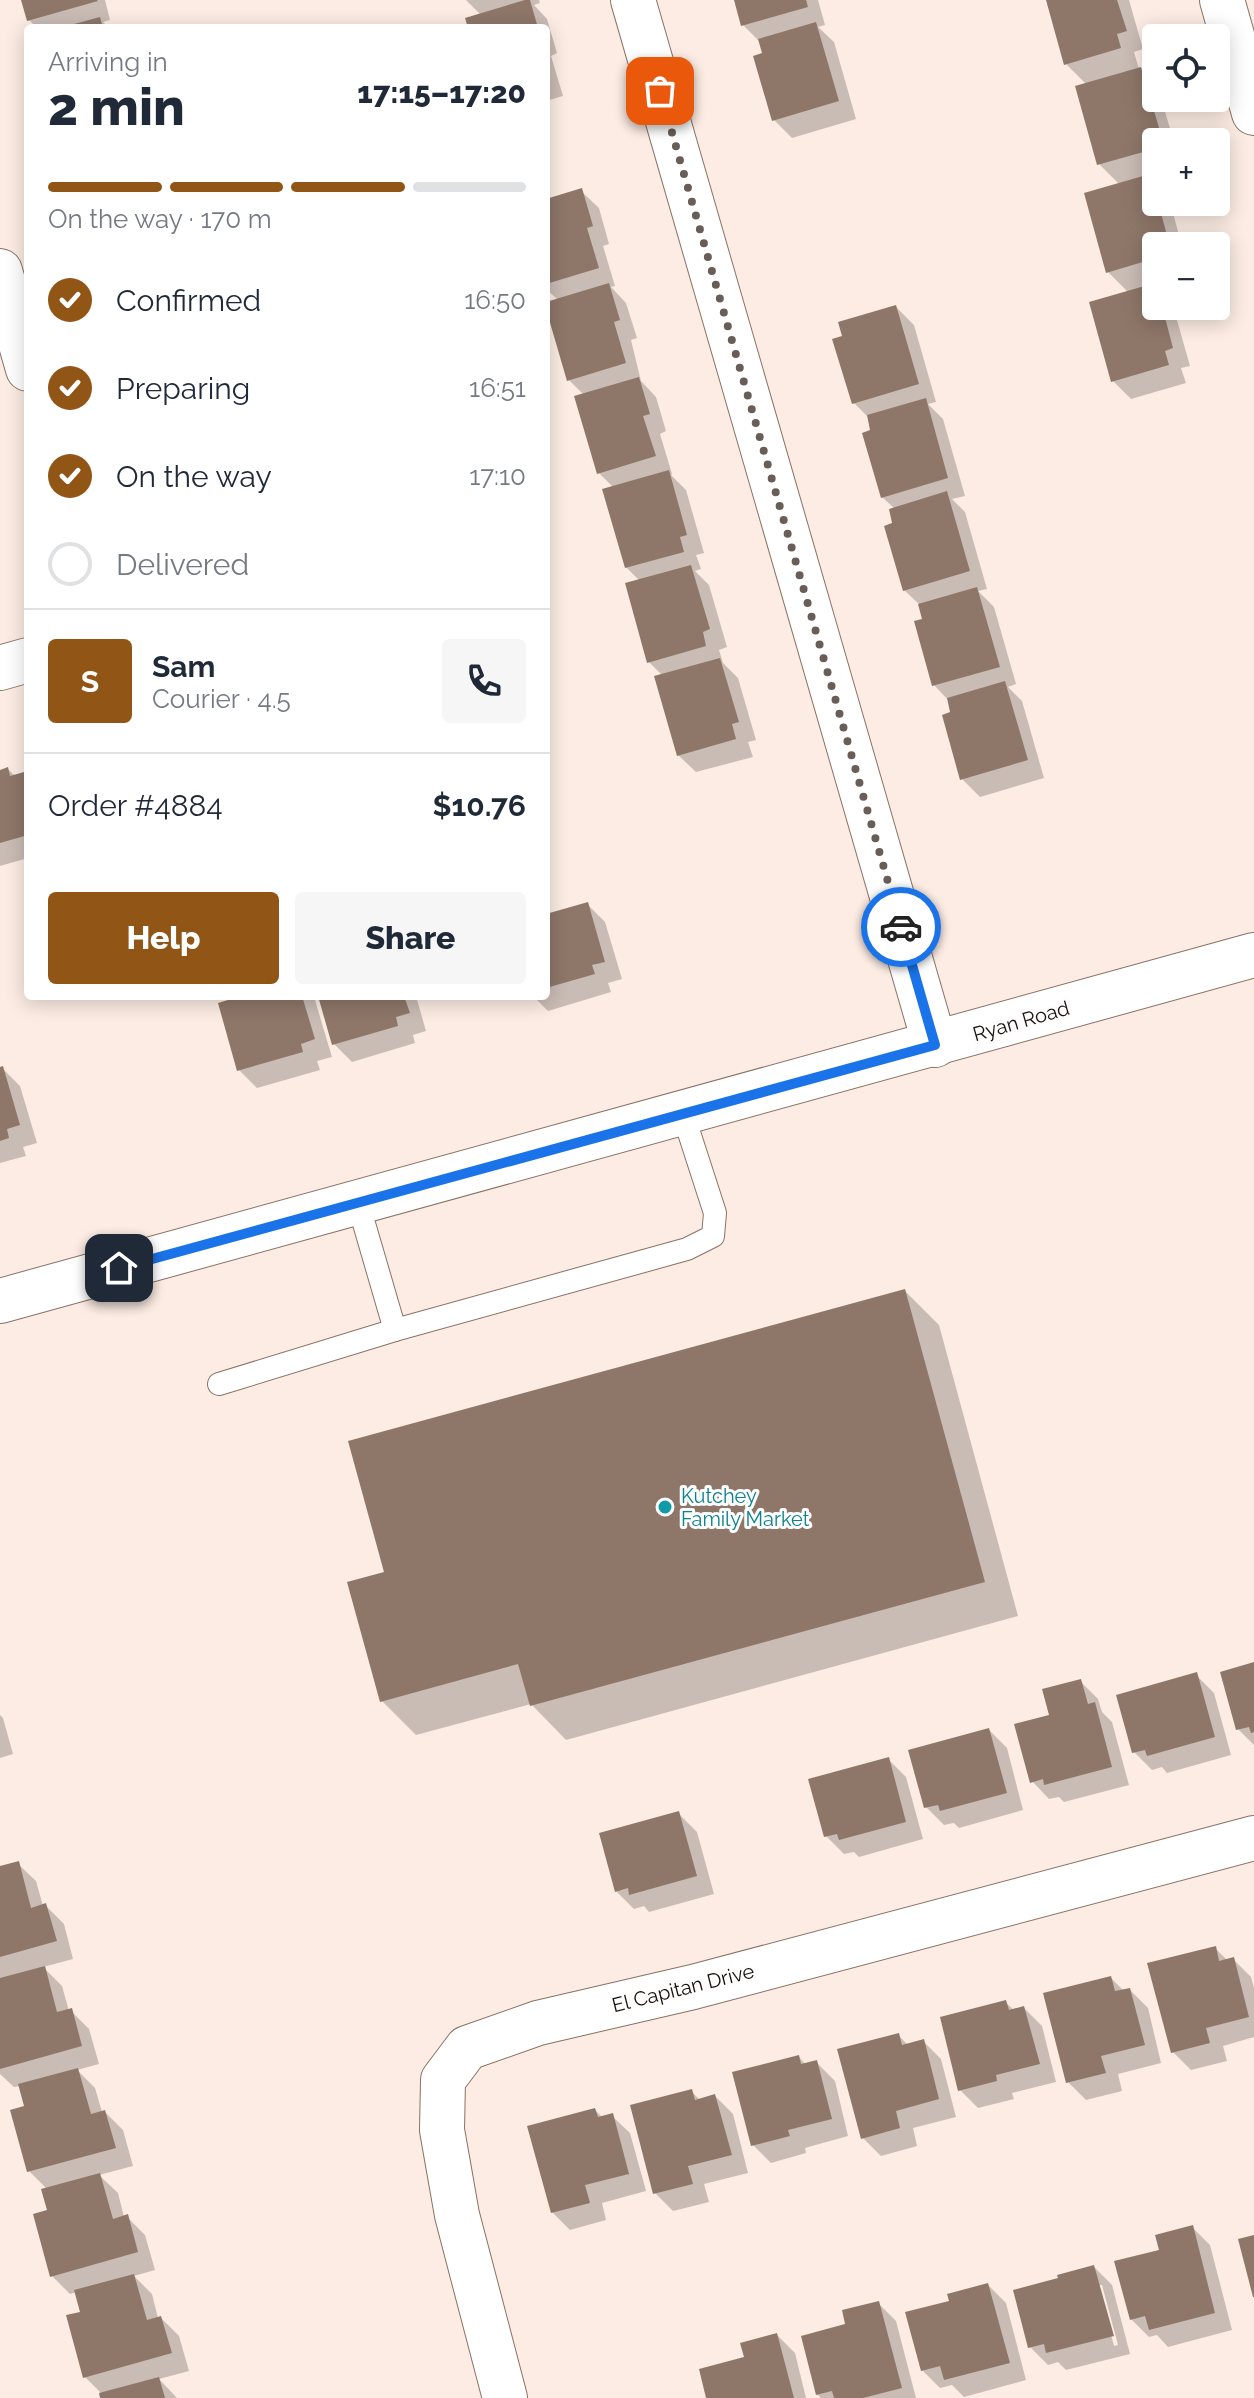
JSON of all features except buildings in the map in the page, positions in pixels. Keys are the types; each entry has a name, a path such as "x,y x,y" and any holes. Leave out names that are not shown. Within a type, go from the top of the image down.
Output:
{"street":[{"path":"633,0 935,1045"},
{"path":"1222,0 1254,113"},
{"path":"0,271 24,355"},
{"path":"0,668 24,661"},
{"name":"Ryan Road","path":"0,1301 1254,955"},
{"name":"El Capitan Drive","path":"505,2398 457,2215 442,2130 443,2080 467,2048 538,2023 693,1987 1254,1838"}],"lane":[{"path":"219,1384 395,1330 687,1249 713,1236 715,1213 683,1114"},
{"path":"358,1203 395,1330"}],"way so far":[{"path":"660,91 901,927"}],"place":[{"name":"Kutchey Family Market","path":"665,1507"}],"route":[{"path":"119,1268 935,1045 901,927"}]}
